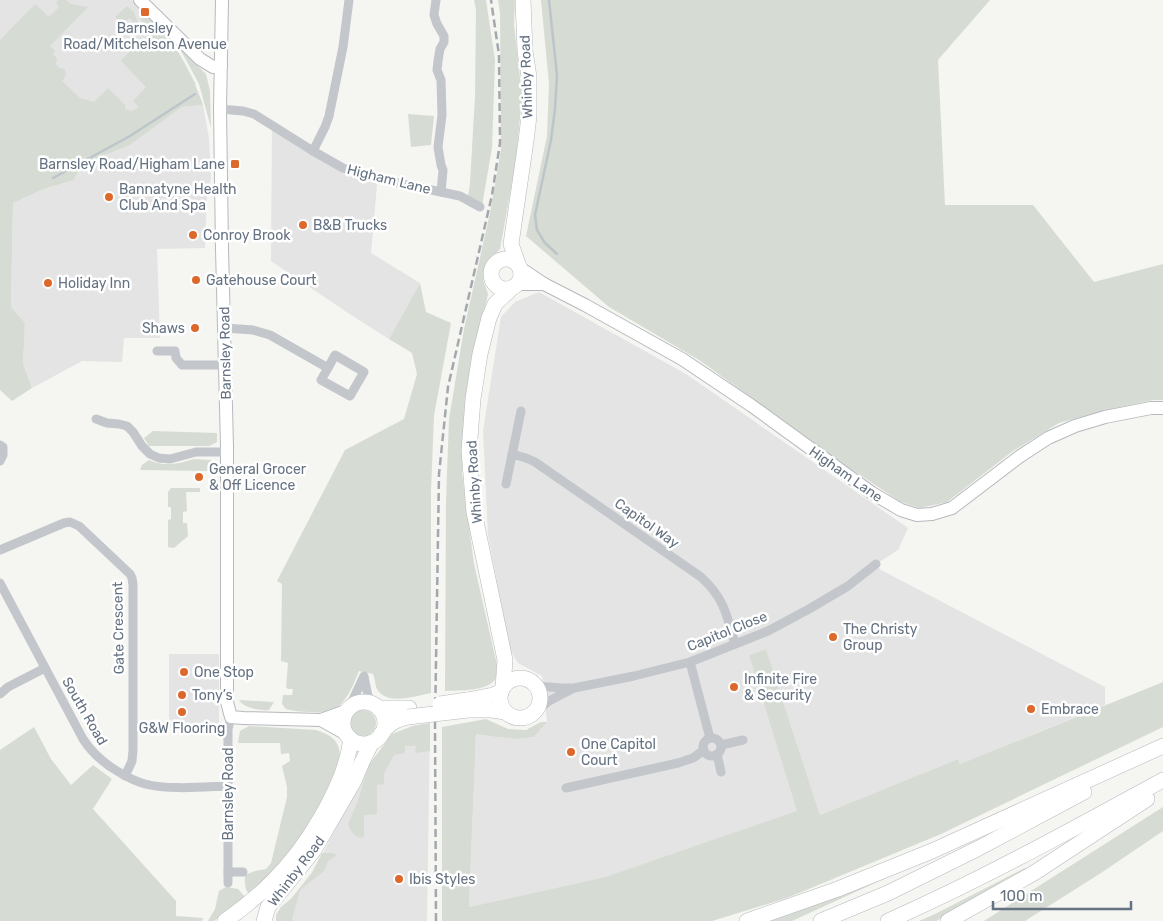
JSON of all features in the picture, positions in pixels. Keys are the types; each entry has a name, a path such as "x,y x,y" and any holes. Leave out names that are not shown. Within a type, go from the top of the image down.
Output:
{"highway":[{"name":"Whinby Road","path":"519,266 511,244 529,116 523,0"},
{"path":"495,264 511,244"},
{"path":"493,280 499,287 504,288 515,285 521,277 519,266 511,259 498,261 495,264"},
{"name":"Whinby Road","path":"495,264 491,272 495,304"},
{"name":"Whinby Road","path":"376,706 408,713 467,705 493,696 502,690 505,660 474,512 469,451 473,399 480,354 489,318 495,304 515,285"},
{"path":"505,660 522,678"},
{"path":"522,678 529,680 536,686 540,692 541,700 534,714 517,719 505,712 500,700 502,690 510,681 522,678"},
{"path":"361,702 376,706 383,714 384,720 384,727 377,738 361,743 349,737 343,722 348,709 361,702"},
{"name":"Whinby Road","path":"467,705 505,712"},
{"name":"Whinby Road","path":"264,921 266,911 273,900 314,850 377,738 391,723 408,713"},
{"name":"Whinby Road","path":"225,921 274,881 300,849 322,816 339,784 348,760 349,737"},
{"path":"747,921 932,851 1163,746"},
{"path":"821,921 888,893 968,854 1163,750"},
{"path":"888,921 931,902 1054,840 1163,780"},
{"path":"948,921 1034,873 1163,788"}],"main road":[{"path":"140,0 200,59 213,67 221,66"},
{"name":"Barnsley Road","path":"222,0 220,109 227,452 228,702 231,717"},
{"name":"Higham Lane","path":"519,266 544,284 682,359 752,406 872,493 902,510 916,514 932,514 952,508 1019,457 1048,438 1075,426 1105,417 1151,408 1163,408"},
{"name":"Higham Lane","path":"515,285 544,284"},
{"path":"231,717 320,720 348,709"},
{"path":"320,720 349,737"}],"street":[{"path":"313,151 326,127 329,116 341,57 349,0"},
{"path":"436,0 434,15 444,36 437,70 441,80 442,115 438,147 443,170 441,192"},
{"name":"Higham Lane","path":"220,109 254,114 343,168 384,180 460,196 480,207"},
{"path":"225,328 253,330 270,335 328,368"},
{"path":"157,351 175,351 176,358 182,365 225,366"},
{"path":"335,356 364,372 350,396 321,380 328,368 335,356"},
{"path":"506,484 521,411"},
{"path":"96,419 127,426 142,446 150,454 159,458 170,459 196,452 227,452"},
{"path":"0,445 3,447 3,455 0,461"},
{"name":"Capitol Way","path":"512,454 535,462 701,577 720,598 735,644"},
{"name":"Gate Crescent","path":"0,550 70,522 79,526 130,574 133,585 133,750 132,761 125,776"},
{"name":"Capitol Close","path":"536,686 574,688 690,662 768,631 848,586 876,564"},
{"name":"South Road","path":"0,583 90,750 97,758 125,776 143,784 167,787 227,786"},
{"path":"690,662 710,738"},
{"path":"0,694 8,687 45,668"},
{"path":"348,709 364,676 368,696 376,706"},
{"name":"Capitol Close","path":"534,714 549,701 574,688"},
{"name":"Barnsley Road","path":"228,882 228,728 231,717"},
{"path":"710,738 716,738 721,745 720,751 714,756 704,750 704,742 710,738"},
{"path":"721,745 743,740"},
{"path":"566,788 678,763 693,758 704,750"},
{"path":"717,754 721,772"},
{"path":"228,872 244,872"}],"shaded area":[{"path":"0,0 132,0 179,53 196,84 110,134 0,42"},
{"path":"58,0 66,0 71,4 88,7 50,46 55,51 53,54 57,59 56,64 59,68 65,69 66,75 62,81 80,98 94,102 108,88 125,105 125,109 132,111 139,107 133,101 146,87 121,61 141,39 143,41 148,35 148,29 141,19 139,8 164,33 182,59 196,86 203,105 182,107 130,145 81,165 74,180 44,189 13,203 11,307 25,323 23,364 32,388 12,401 0,390 0,40 35,4 49,17 59,7 56,3"},
{"path":"474,0 486,0 495,60 492,148 482,206 468,197 475,96 476,10"},
{"path":"498,0 515,0 514,25 522,96 516,160 500,249 488,263 483,280 488,294 468,385 462,473 474,564 497,665 497,674 492,683 487,686 445,691 446,500 449,419 464,329 490,213 501,149 500,13"},
{"path":"541,0 990,0 938,60 945,205 1033,205 1094,282 1163,264 1163,400 1153,400 1102,411 1059,423 1013,451 947,502 920,508 901,502 848,467 699,360 609,307 526,236 547,136 549,84"},
{"path":"127,6 134,12 140,28 129,18 123,24 115,17"},
{"path":"180,49 206,74 210,91 211,128 199,84"},
{"path":"203,105 209,138 211,179 207,193 205,248 157,249 160,338 124,338 122,362 82,361 32,388 23,364 25,323 11,307 13,203 44,189 74,180 81,165 130,145 182,107"},
{"path":"408,114 434,116 431,145 411,147"},
{"path":"272,125 377,184 371,253 420,283 389,339 271,261"},
{"path":"420,283 426,312 451,323 434,416 431,491 431,693 410,698 394,699 387,697 377,689 373,674 359,671 348,694 335,709 329,712 301,712 286,709 282,704 283,695 292,695 293,689 286,687 288,663 281,661 282,584 277,581 345,450 404,419 417,374 412,353 389,339"},
{"path":"539,292 686,374 908,528 898,550 876,564 881,570 1105,687 1105,705 960,764 958,759 820,815 766,649 749,655 798,811 605,877 469,907 476,734 517,739 534,737 547,722 542,676 518,663 510,650 488,535 483,431 501,317 515,302"},
{"path":"153,431 217,433 217,442 209,446 149,446 144,438"},
{"path":"194,459 211,460 211,471 140,470 142,465 149,460 161,464 172,464"},
{"path":"171,488 200,488 200,492 186,492 187,511 183,512 183,523 187,523 188,536 174,548 168,547 168,520 171,519 171,507 168,507 168,492"},
{"path":"766,649 820,815 958,759 960,764 1163,682 1163,727 941,834 787,898 712,921 442,921 442,727 486,719 508,729 526,730 541,722 547,722 534,737 517,739 476,734 469,907 605,877 797,811 749,655"},
{"path":"169,654 219,654 219,726 169,727"},
{"path":"239,700 274,702 269,710 261,710 248,707"},
{"path":"363,710 372,714 376,723 372,732 363,736 354,732 350,723 354,714"},
{"path":"430,723 427,921 276,921 276,915 281,907 291,899 312,872 368,766 392,734 413,726"},
{"path":"430,723 430,751 415,753 416,746 405,746 405,753 394,755 384,773 384,784 377,785 377,814 364,815 363,838 355,835 348,824 358,801 368,766 392,734 413,726"},
{"path":"249,726 320,731 330,736 336,742 340,756 337,768 305,830 279,865 249,894 245,883 245,875 266,869 271,863 287,797 287,787 282,766 290,761 289,753 281,754 280,743 238,743 240,731"},
{"path":"34,727 51,759 71,785 93,765 112,779 93,809 176,901 176,916 203,918 202,921 0,921 0,750"},
{"path":"1163,807 1163,831 1101,873 1025,921 984,921"},
{"path":"322,853 337,855 328,861 324,871 300,890 292,919 294,921 276,921 276,915 281,907 291,899 312,873"},
{"path":"923,861 792,921 765,921"},
{"path":"1025,868 1027,870 936,921 919,921 935,914"},
{"path":"226,887 238,889 245,897 214,921 208,921 215,909 219,891"}],"waterway":[{"path":"549,0 557,75 555,109 551,140 535,215 537,230 545,243 557,254"},
{"path":"53,178 130,136 195,94"}],"railway":[{"path":"436,921 435,724 439,474 448,387 492,195 500,143 499,55 491,0"}],"place":[{"name":"Barnsley Road/Mitchelson Avenue","path":"145,12"},
{"name":"Barnsley Road/Higham Lane","path":"235,164"},
{"name":"Bannatyne Health Club And Spa","path":"109,197"},
{"name":"B&B Trucks","path":"303,225"},
{"name":"Conroy Brook","path":"193,235"},
{"name":"Gatehouse Court","path":"196,280"},
{"name":"Holiday Inn","path":"48,283"},
{"name":"Shaws","path":"195,328"},
{"name":"General Grocer & Off Licence","path":"199,477"},
{"name":"The Christy Group","path":"833,637"},
{"name":"One Stop","path":"184,672"},
{"name":"Infinite Fire & Security","path":"734,687"},
{"name":"Tony’s","path":"182,695"},
{"name":"Embrace","path":"1031,709"},
{"name":"G&W Flooring","path":"182,712"},
{"name":"One Capitol Court","path":"571,752"},
{"name":"Ibis Styles","path":"399,879"}]}
